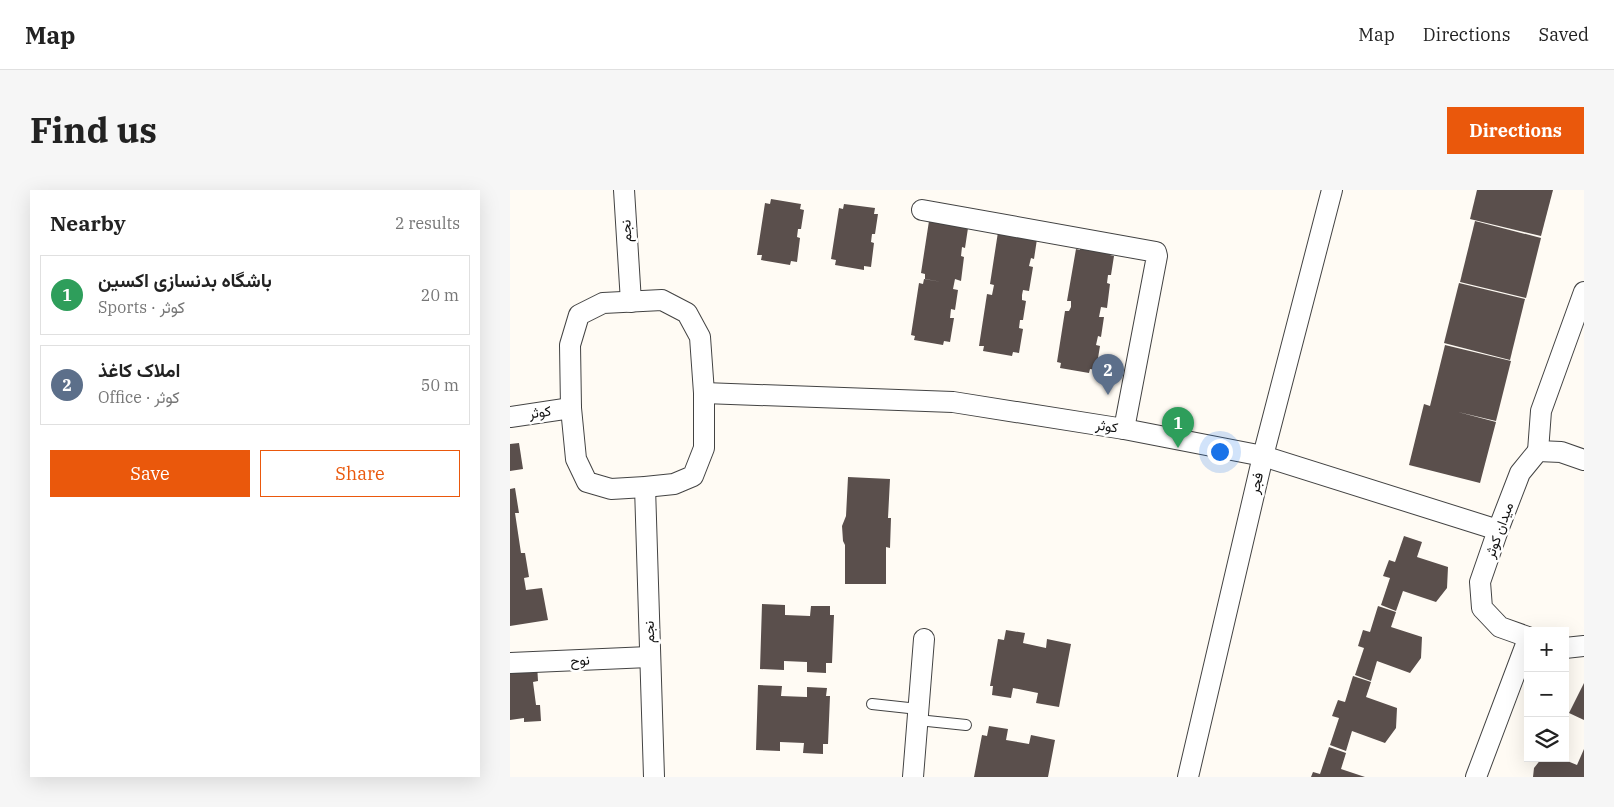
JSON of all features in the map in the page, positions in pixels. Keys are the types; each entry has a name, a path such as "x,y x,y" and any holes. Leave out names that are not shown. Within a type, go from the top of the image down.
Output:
{"street":[{"name":"نجم","path":"624,190 631,302"},
{"name":"فجر","path":"1188,777 1263,456 1332,190"},
{"path":"922,210 1156,252 1157,256 1124,429"},
{"path":"1584,292 1542,411 1538,451 1561,452 1584,460"},
{"path":"662,300 687,313 700,336 704,393 704,448 693,476 674,484 645,487 610,488 587,482 576,459 571,408 570,345 579,315 603,303 662,300"},
{"name":"کوثر","path":"704,393 953,402 1124,429 1263,456 1498,530"},
{"name":"کوثر","path":"510,417 571,408"},
{"name":"میدان کوثر","path":"1524,636 1500,627 1482,608 1480,582 1520,473 1538,451"},
{"name":"نجم","path":"645,487 654,777"},
{"path":"913,777 924,639"},
{"path":"1569,648 1584,646"},
{"path":"1476,777 1524,649"},
{"name":"نوح","path":"510,663 649,657"}],"lane":[{"path":"872,704 966,725"}],"building":[{"path":"1477,190 1553,190 1541,236 1470,219"},
{"path":"771,199 801,204 800,209 804,210 801,229 798,229 797,237 800,238 797,262 791,261 790,265 761,260 762,255 757,255 765,203 770,204"},
{"path":"844,204 875,208 874,214 878,214 875,234 872,234 871,242 874,243 871,267 864,266 864,270 835,265 836,260 831,259 839,208 843,209"},
{"path":"934,217 968,228 965,248 962,247 961,256 964,257 961,281 955,279 953,289 958,290 955,310 951,309 950,318 954,318 950,342 944,341 943,345 914,340 915,336 911,335 919,283 923,284 924,279 942,282 925,279 925,274 921,273 929,221 933,222"},
{"path":"1475,221 1541,238 1526,298 1460,282"},
{"path":"998,232 1037,239 1034,259 1031,258 1029,266 1033,267 1029,291 1023,290 1022,295 1022,300 1026,301 1023,320 1020,320 1019,328 1023,329 1019,353 1013,352 1012,356 983,351 984,346 979,346 987,294 992,295 994,285 990,284"},
{"path":"1080,245 1111,250 1110,255 1114,256 1111,275 1108,275 1107,283 1110,284 1107,308 1101,307 1099,317 1104,317 1101,337 1098,336 1096,345 1100,346 1096,370 1090,369 1089,373 1060,368 1061,363 1057,362 1065,311 1069,311 1071,307 1071,301 1067,301 1076,249 1080,250"},
{"path":"1459,283 1525,299 1510,360 1444,343"},
{"path":"1445,345 1511,361 1496,421 1458,412 1496,422 1480,483 1409,465 1424,404 1430,406"},
{"path":"519,443 523,469 510,471 510,444"},
{"path":"848,477 890,479 888,518 891,518 890,548 886,547 886,584 845,584 845,545 842,526 846,516"},
{"path":"515,488 519,513 515,513 521,553 525,553 529,577 524,578 526,590 542,588 548,620 510,626 510,489"},
{"path":"1404,536 1422,542 1417,557 1448,567 1447,588 1436,602 1403,591 1396,611 1381,605 1390,578 1383,576 1389,560 1395,562"},
{"path":"762,604 785,605 785,615 810,616 811,606 830,606 830,615 834,615 832,663 826,663 826,673 807,672 807,662 784,661 784,670 760,669"},
{"path":"1378,606 1396,612 1391,627 1422,637 1421,658 1410,673 1377,661 1371,681 1355,675 1364,648 1358,646 1363,630 1370,632"},
{"path":"1006,630 1025,633 1023,643 1046,648 1047,639 1071,644 1059,707 1036,703 1038,693 1013,688 1011,698 992,695 993,686 990,686 998,639 1004,640"},
{"path":"537,664 538,681 533,682 536,705 540,705 541,721 524,722 524,718 510,720 510,669"},
{"path":"1353,676 1371,682 1366,697 1397,708 1396,728 1385,743 1352,731 1346,751 1330,745 1339,718 1332,716 1338,700 1345,702"},
{"path":"1584,683 1584,720 1569,713"},
{"path":"758,685 782,686 781,696 807,697 807,687 827,688 826,696 830,696 828,744 823,744 823,754 803,753 804,743 780,742 780,751 756,750"},
{"path":"989,726 1008,729 1006,740 1029,744 1031,735 1055,740 1048,777 974,777 982,735 987,736"},
{"path":"1329,747 1346,753 1341,769 1365,777 1311,777 1313,772 1320,774"},
{"path":"1584,749 1584,777 1533,777 1534,768 1539,762 1569,762 1577,765"}],"place":[{"name":"املاک کاغذ","path":"1108,395"},
{"name":"باشگاه بدنسازی اکسین","path":"1178,448"}]}
